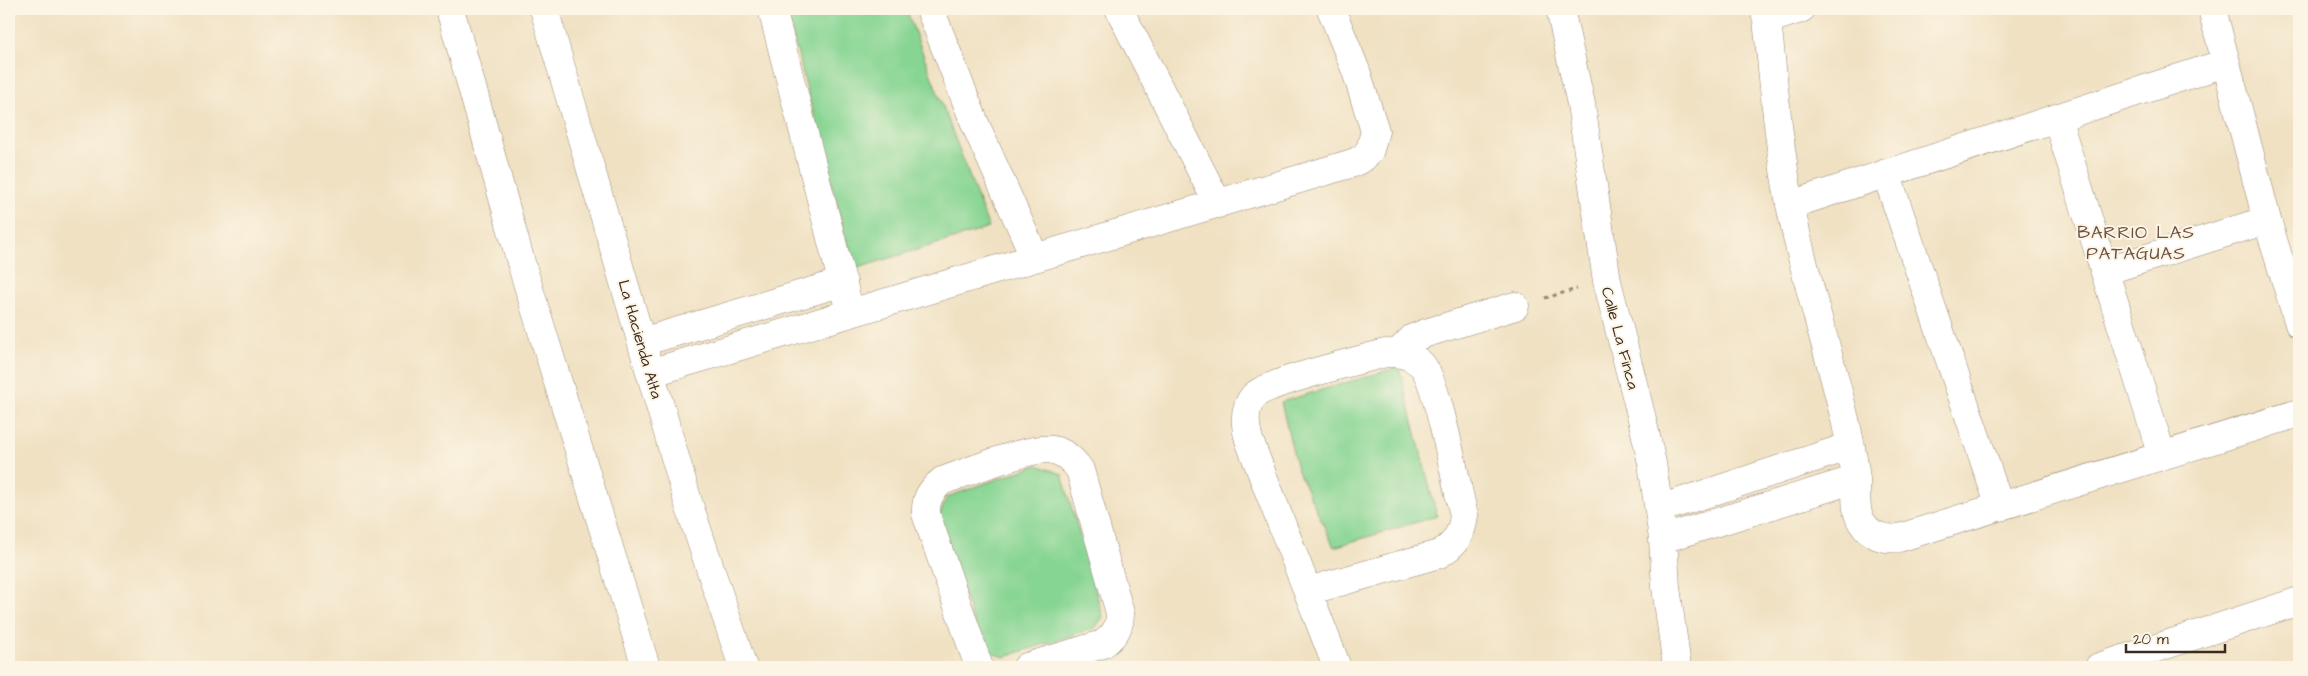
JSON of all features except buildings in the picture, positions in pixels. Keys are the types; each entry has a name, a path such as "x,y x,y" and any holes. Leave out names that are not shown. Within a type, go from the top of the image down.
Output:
{"street":[{"path":"450,9 522,266 646,667"},
{"name":"La Hacienda Alta","path":"544,9 689,505 743,667"},
{"path":"772,9 850,312"},
{"path":"930,9 976,126 1035,258"},
{"path":"1119,9 1218,204"},
{"path":"650,373 1218,204 1363,158 1370,150 1375,131 1331,9"},
{"name":"Calle La Finca","path":"1560,9 1581,104 1607,281 1642,418 1659,509 1666,587 1677,667"},
{"path":"1801,9 1766,14 1781,153 1797,240 1832,366 1851,446 1856,479 1858,513 1861,521 1874,534 1882,538 1899,538 2299,413"},
{"path":"2212,9 2267,220 2299,324"},
{"path":"1790,205 2225,63"},
{"path":"2057,118 2162,456"},
{"path":"1886,174 2000,507"},
{"path":"2105,272 2267,220"},
{"path":"642,342 843,282"},
{"path":"1398,353 1413,338 1515,306"},
{"path":"1308,591 1439,554 1454,544 1463,526 1464,515 1429,376 1422,365 1411,357 1398,353 1385,353 1272,386 1255,395 1248,406 1246,430 1337,667"},
{"path":"1659,509 1851,446"},
{"path":"979,667 926,514 928,497 933,488 942,481 1042,448 1062,453 1072,460 1080,470 1120,612 1120,621 1114,633 1103,644 1027,667"},
{"path":"1663,539 1856,479"},
{"path":"2116,665 2299,601"}],"path":[{"path":"1515,306 1607,281"}],"green space":[{"path":"786,9 906,9 989,228 854,269"},
{"path":"1399,367 1437,516 1334,547 1297,469 1281,402"},
{"path":"1037,465 1062,474 1103,617 1095,628 1004,657 983,650 938,519 947,497"}],"district":[{"name":"BARRIO LAS PATAGUAS","path":"2136,242"}]}
